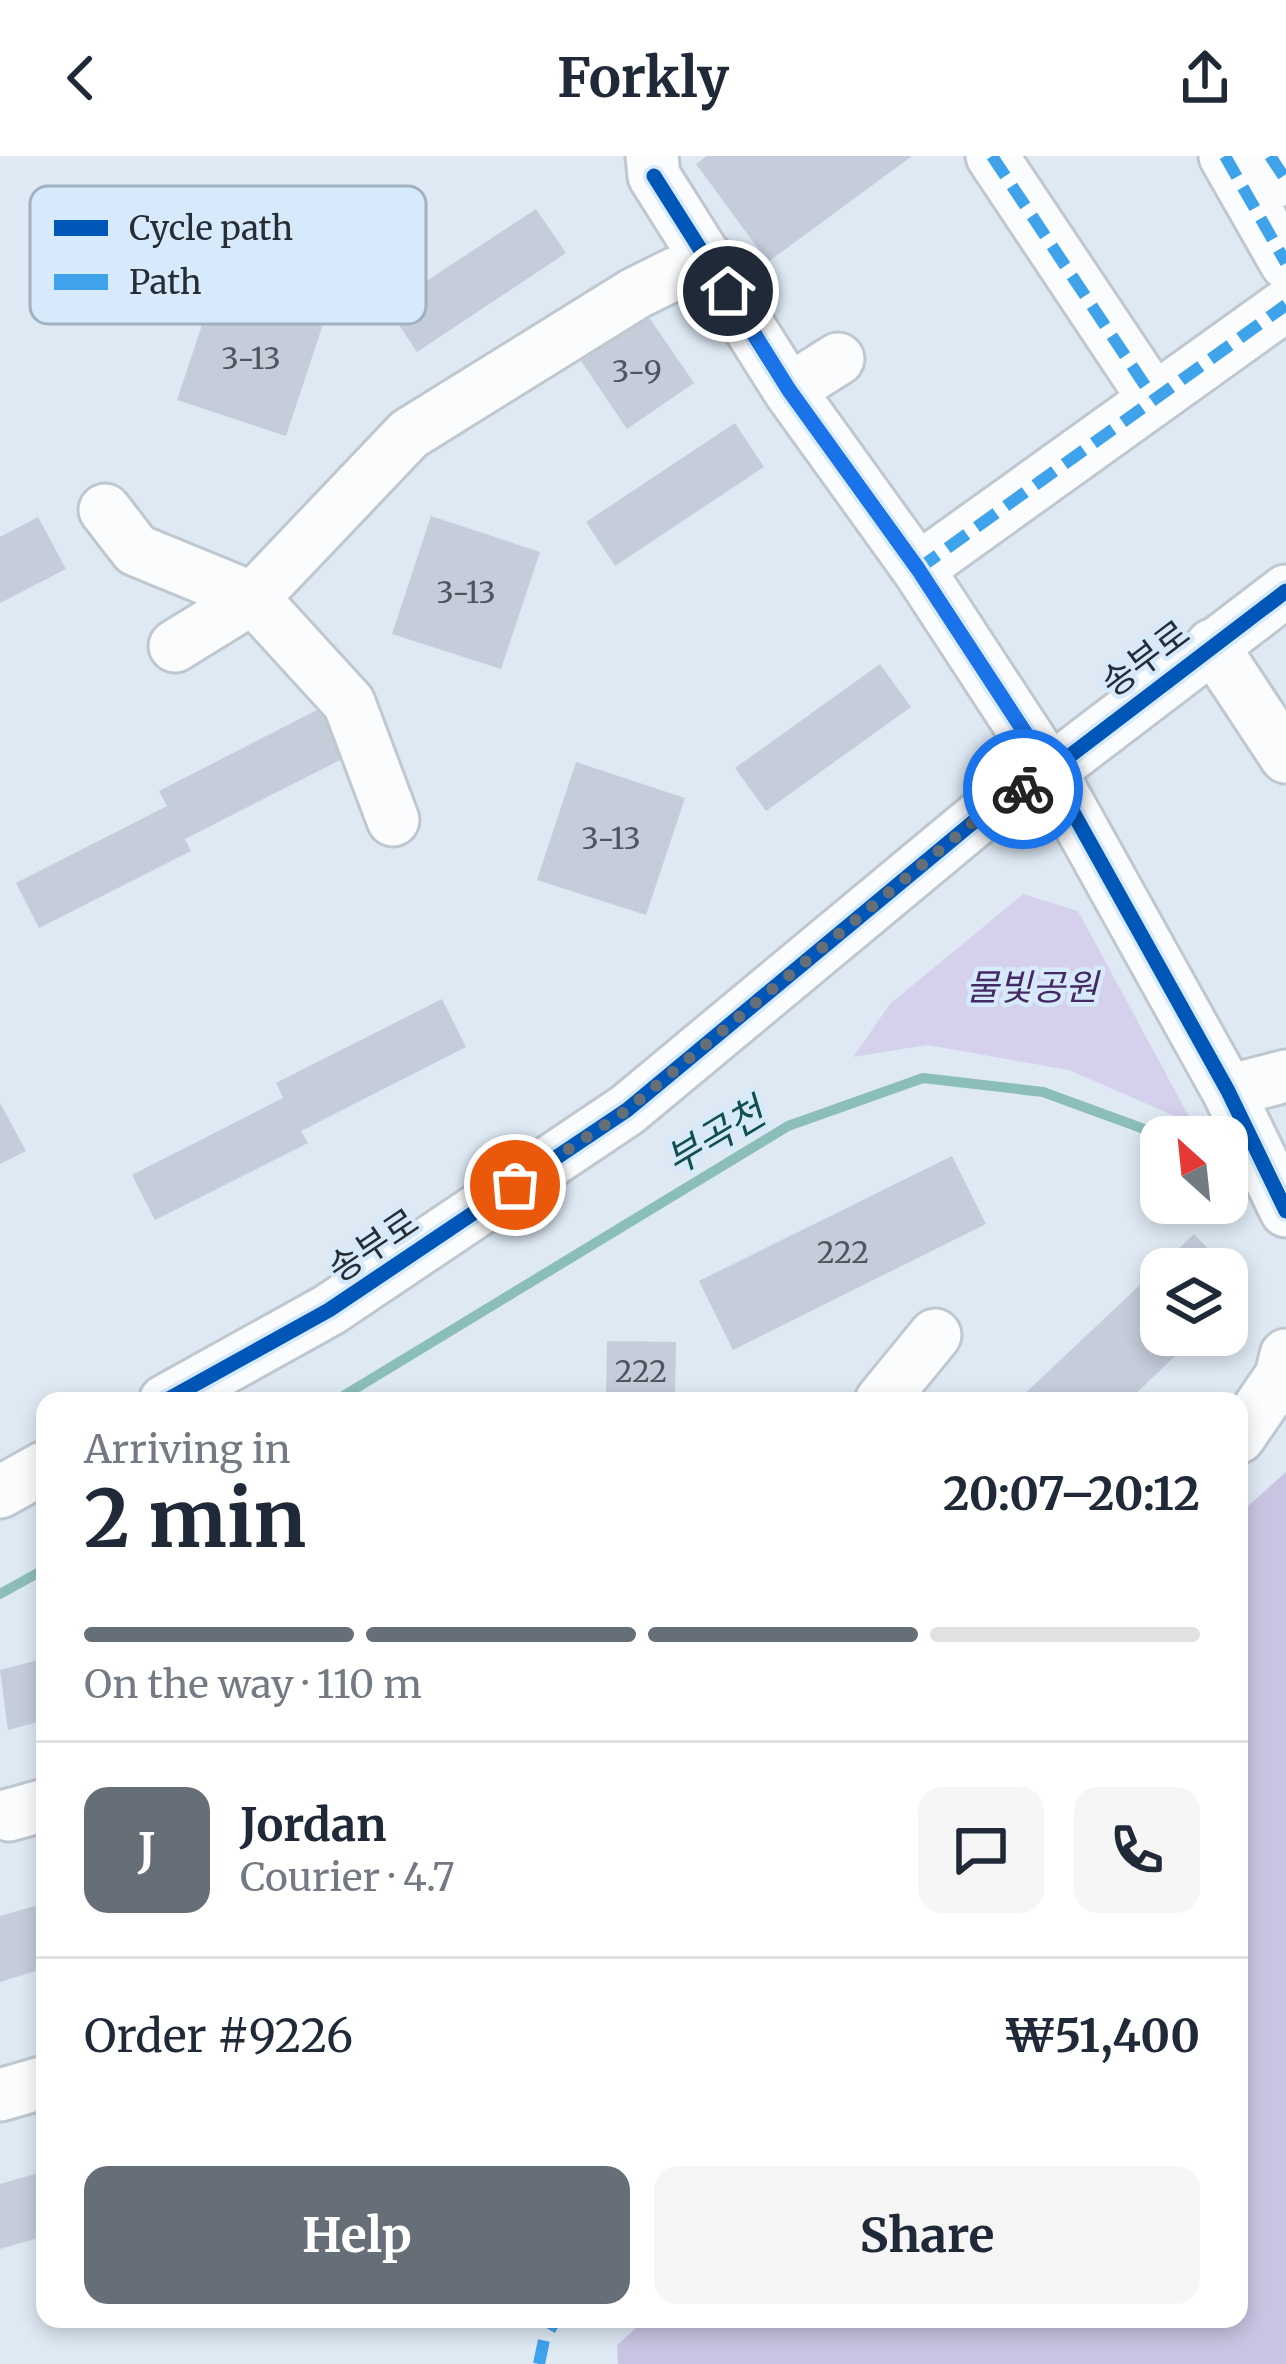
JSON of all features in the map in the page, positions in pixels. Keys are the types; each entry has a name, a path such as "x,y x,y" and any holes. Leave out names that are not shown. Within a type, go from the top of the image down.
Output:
{"street":[{"path":"992,156 1020,233 1152,396"},
{"path":"1225,156 1286,263"},
{"path":"1270,156 1286,180"},
{"path":"653,166 789,390 918,569 1050,771 1237,1111 1286,1211"},
{"path":"176,646 254,598 409,434 636,293 707,258"},
{"path":"918,569 1152,396 1286,305"},
{"path":"789,390 838,359"},
{"path":"105,510 136,550 254,598 349,704 393,820"},
{"name":"송부로","path":"181,1392 329,1310 627,1110 977,819 1050,771 1286,591"},
{"path":"1213,645 1286,757"},
{"path":"1237,1111 1286,1076"},
{"path":"888,1392 935,1335"},
{"path":"1248,1424 1281,1376 1286,1355"},
{"path":"0,1492 36,1472"},
{"path":"0,2095 36,2085"}],"green space":[{"name":"물빛공원","path":"1023,894 1078,911 1189,1116 1175,1116 1069,1070 927,1045 853,1057 890,1004"}],"shaded area":[{"path":"1286,1472 1286,2364 618,2364 617,2345 636,2328 1248,2328 1248,1506"}],"building":[{"path":"707,156 912,156 768,262 696,164"},
{"path":"536,209 566,253 417,352 398,324 426,324 426,281"},
{"path":"648,316 694,383 627,429 581,361"},
{"path":"202,324 323,324 286,436 177,400"},
{"path":"735,423 764,467 615,566 586,522"},
{"path":"431,516 540,552 501,669 392,634"},
{"path":"38,517 66,569 0,603 0,537"},
{"path":"880,664 911,707 766,811 735,768"},
{"path":"325,706 350,755 185,839 191,851 39,928 16,883 167,806 159,791"},
{"path":"576,762 685,798 646,915 537,880"},
{"path":"442,999 466,1047 301,1131 308,1143 155,1220 132,1175 283,1098 276,1083"},
{"path":"0,1103 26,1151 0,1164"},
{"path":"952,1156 986,1224 733,1350 699,1281"},
{"path":"1194,1234 1207,1248 1179,1248"},
{"path":"1140,1285 1140,1356 1175,1356 1137,1392 1027,1392"},
{"path":"607,1341 676,1342 675,1392 606,1392"},
{"path":"36,1660 36,1722 8,1730 0,1670"},
{"path":"36,1906 36,1971 0,1982 0,1916"},
{"path":"36,2174 36,2239 0,2249 0,2184"}],"waterway":[{"name":"부곡천","path":"350,1392 788,1126 923,1078 1043,1092 1140,1127"},
{"name":"부곡천","path":"1248,1190 1258,1198"},
{"name":"부곡천","path":"0,1594 36,1574"}],"marked path":[{"path":"992,156 1152,396"},
{"path":"1225,156 1286,263"},
{"path":"1270,156 1286,180"},
{"path":"918,569 1286,305"},
{"path":"539,2364 551,2328"}],"cycle path":[{"path":"654,176 789,390 918,569 1050,771 1228,1091 1286,1211"},
{"path":"181,1392 329,1310 627,1110 977,819 1050,771 1286,591"}],"way so far":[{"path":"515,1185 627,1110 977,819 1023,789"}],"route":[{"path":"728,291 789,390 918,569 1050,771 1023,789"}]}
